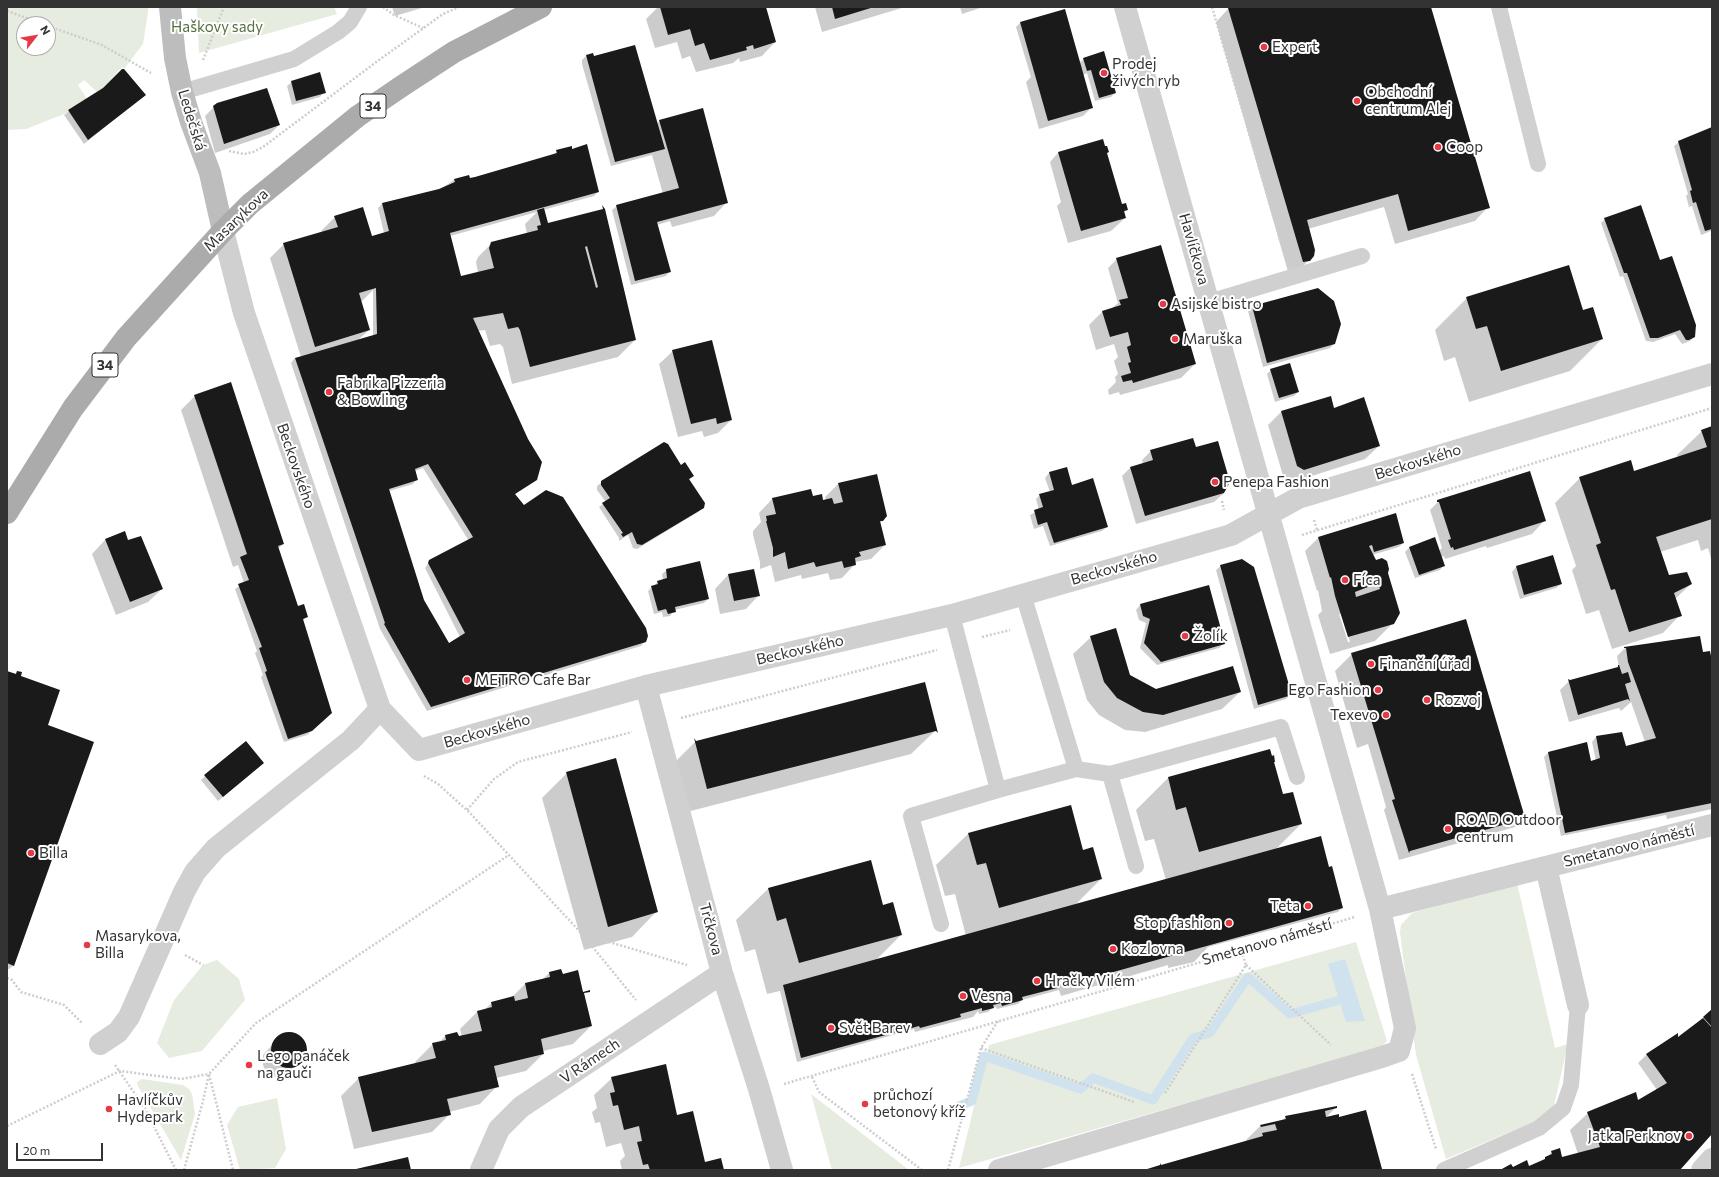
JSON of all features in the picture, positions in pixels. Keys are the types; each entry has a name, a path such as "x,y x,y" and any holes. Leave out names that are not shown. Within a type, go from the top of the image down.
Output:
{"main road":[{"name":"Ledečská","path":"170,7 175,58 182,92 191,122 210,173 223,231"},
{"name":"Masarykova","path":"7,514 73,408 100,372 154,305 250,204 358,116 454,52 541,7"}],"street":[{"name":"Havlíčkova","path":"1125,7 1380,909 1405,1028 1399,1051"},
{"name":"Beckovského","path":"223,231 244,313 380,709 419,750 646,686 952,615 1231,535 1298,498 1712,374"},
{"name":"Trčkova","path":"646,686 722,973 759,1090 782,1170"},
{"path":"105,1051 129,1016 181,898 195,872 216,848 351,740 380,709"},
{"name":"Smetanovo náměstí","path":"1380,909 1712,825"},
{"name":"Smetanovo náměstí","path":"1546,867 1578,1005"},
{"name":"V Rámech","path":"481,1170 500,1129 521,1107 722,973"},
{"path":"999,1170 1155,1116 1353,1066 1399,1051"}],"lane":[{"path":"182,92 294,59 338,32 350,22 359,7"},
{"path":"1499,7 1538,164"},
{"path":"1209,302 1362,256"},
{"path":"1023,594 1076,768"},
{"path":"952,615 998,790"},
{"path":"941,924 911,816 1076,768 1110,774 1281,727 1297,777"},
{"path":"1110,774 1136,866"},
{"name":"Smetanovo náměstí","path":"1441,1163 1540,1128 1563,1108 1572,1085 1578,1005"}],"path":[{"path":"202,62 224,7"},
{"path":"383,7 394,15 423,28"},
{"path":"1212,7 1291,277"},
{"path":"7,11 21,16"},
{"path":"56,29 102,44 182,92"},
{"path":"1317,530 1712,408"},
{"path":"467,810 494,779 518,762 630,732 632,740"},
{"path":"419,750 414,770 438,784 467,810 582,934 641,1006"},
{"path":"184,1170 209,1074 256,1023 509,855"},
{"name":"Smetanovo náměstí","path":"759,1090 812,1077 998,1020 1380,909"},
{"path":"582,934 686,965 722,973"},
{"path":"1241,950 1246,965 1353,1066"},
{"path":"683,970 687,961"},
{"path":"981,1048 1155,1116 1246,965"},
{"path":"7,978 12,980 21,992 64,1005 86,1027"},
{"path":"948,1170 981,1048 998,1020"},
{"path":"105,1051 144,1107 176,1170"},
{"path":"1399,1051 1413,1076 1441,1163"},
{"path":"7,1126 120,1071 181,1079 209,1074"},
{"path":"209,1074 233,1170"},
{"path":"812,1077 819,1092 922,1170"}],"green space":[{"path":"7,7 148,7 143,44 124,69 122,67 103,88 97,92 84,80 78,85 87,99 68,110 69,112 26,129 7,130"},
{"name":"Haškovy sady","path":"197,7 334,7 337,14 199,53"},
{"path":"1517,883 1555,1048 1568,1044 1552,1114 1446,1159 1416,1055 1400,933 1401,925 1412,913"},
{"path":"1356,942 1387,1041 1380,1048 959,1168 989,1045"},
{"path":"217,960 239,979 245,1000 202,1051 169,1058 157,1043 174,1000 203,965"},
{"path":"142,1079 183,1085 189,1089 192,1094 195,1114 181,1160 138,1086 137,1082"},
{"path":"811,1094 909,1170 832,1170"},
{"path":"277,1098 286,1149 275,1168 240,1170 227,1125 238,1107"}],"water":[{"path":"1345,959 1365,1021 1346,1022 1328,964"}],"building":[{"path":"660,7 766,7 776,42 754,49 753,45 746,47 747,50 710,60 704,43 695,46 690,29 668,35"},
{"path":"832,7 874,7 835,19"},
{"name":"Obchodní centrum Alej","path":"1431,7 1490,208 1408,231 1398,194 1307,220 1315,250 1314,256 1310,261 1303,262 1228,8"},
{"path":"1065,9 1093,108 1048,121 1020,22"},
{"path":"635,45 665,149 615,162 586,55 593,53 594,56"},
{"path":"1104,51 1116,93 1099,98 1091,70 1087,71 1083,58"},
{"path":"122,69 124,69 146,95 88,140 68,110 103,88"},
{"path":"320,72 326,93 296,101 291,81"},
{"path":"267,88 280,125 224,144 213,106 217,103"},
{"path":"703,108 728,203 657,222 671,272 635,281 616,205 679,188 659,120"},
{"path":"1712,127 1712,229 1705,231 1696,202 1693,203 1690,191 1692,190 1678,141"},
{"path":"1103,139 1109,152 1107,153 1122,204 1126,203 1128,210 1124,211 1126,218 1081,231 1058,152"},
{"path":"587,144 599,192 450,233 461,276 494,268 489,248 491,242 538,230 537,226 541,225 537,210 544,208 548,223 603,209 602,205 605,209 636,340 530,367 520,330 518,327 508,329 503,313 473,318 528,439 542,462 537,480 515,494 524,505 546,490 563,497 646,628 648,636 646,642 431,707 384,624 385,623 295,358 377,334 376,288 359,293 370,330 315,347 283,243 338,227 334,216 363,207 372,236 389,231 382,203 439,189 455,182 454,179 469,175 470,178 475,177 557,153 556,150 572,146 572,149","holes":["587,246 598,287 596,288 585,247","428,464 473,537 429,560 428,563 465,633 449,643 424,600 389,489 418,480 415,469"]},
{"path":"1641,205 1660,260 1672,256 1696,325 1695,337 1689,340 1686,340 1680,330 1658,338 1650,338 1627,273 1624,273 1604,218"},
{"path":"1161,245 1196,364 1133,383 1132,380 1123,382 1121,376 1131,373 1128,363 1131,362 1127,347 1131,345 1128,332 1110,337 1102,311 1121,305 1119,300 1128,298 1116,258"},
{"path":"1569,265 1583,310 1593,307 1603,339 1501,371 1487,326 1476,329 1466,297"},
{"path":"1318,288 1334,301 1341,324 1335,344 1267,363 1252,306"},
{"path":"712,340 732,420 717,424 716,418 691,424 672,350"},
{"path":"1290,363 1299,392 1279,398 1270,369"},
{"path":"231,382 284,544 278,546 298,606 304,604 308,617 303,619 332,713 312,731 288,739 265,672 267,671 259,648 262,647 238,584 249,580 240,557 247,554 194,395"},
{"path":"1331,396 1334,408 1364,397 1380,446 1304,470 1297,466 1281,411"},
{"path":"1712,426 1712,519 1656,537 1669,575 1687,572 1692,584 1674,593 1682,616 1629,632 1615,589 1611,590 1596,545 1601,543 1579,477 1631,460 1634,471 1707,447 1701,430"},
{"path":"1193,438 1196,447 1218,441 1230,482 1224,493 1145,516 1130,467 1153,460 1150,450"},
{"path":"664,442 668,444 681,465 685,462 694,476 689,479 705,503 704,508 642,545 637,544 632,532 623,537 621,534 623,533 602,503 610,498 601,485 601,481"},
{"path":"1067,467 1072,485 1093,478 1108,527 1054,543 1047,522 1038,525 1034,510 1043,507 1039,494 1054,490 1049,472"},
{"path":"1530,471 1546,521 1454,550 1453,547 1451,548 1448,540 1451,539 1439,502 1437,502 1437,500"},
{"path":"877,474 887,516 883,521 880,521 886,545 859,552 861,556 855,558 856,565 844,568 842,561 816,567 814,562 788,569 785,552 773,557 773,548 766,521 766,516 776,514 772,498 811,489 813,496 822,494 823,500 832,498 834,504 843,502 838,483"},
{"path":"1396,513 1404,543 1374,552 1372,545 1369,546 1376,560 1382,558 1387,561 1389,569 1388,573 1400,613 1394,624 1348,637 1318,537","holes":["1378,583 1380,589 1356,597 1355,592"]},
{"path":"125,531 128,540 141,536 163,589 130,602 105,539"},
{"path":"1435,537 1445,566 1419,575 1409,547"},
{"path":"1553,555 1562,584 1524,595 1516,566"},
{"path":"1242,559 1254,567 1292,695 1258,705 1220,565"},
{"path":"700,561 709,599 675,607 676,612 668,614 666,609 658,611 651,586 658,584 657,581 667,578 666,569"},
{"path":"754,569 760,596 734,601 728,574"},
{"path":"1209,585 1225,644 1161,662 1144,643 1150,619 1143,616 1140,604"},
{"path":"1466,619 1526,821 1524,819 1410,851 1409,853 1392,800 1395,799 1351,653"},
{"path":"1116,628 1130,675 1156,689 1233,666 1241,692 1163,715 1143,712 1117,698 1104,682 1090,636"},
{"path":"1700,636 1703,652 1710,651 1712,661 1712,803 1565,833 1548,752 1587,742 1591,761 1600,758 1596,736 1622,732 1626,746 1656,738 1628,662 1626,648 1624,647"},
{"path":"1618,665 1622,674 1628,672 1631,682 1625,684 1630,701 1628,699 1578,715 1568,679 1570,680 1618,667"},
{"name":"Billa","path":"7,671 16,674 17,671 22,672 21,676 60,690 48,725 94,742 14,966 7,963"},
{"path":"925,682 938,733 936,731 707,789 694,738 696,741"},
{"path":"246,741 264,763 223,797 204,775"},
{"path":"1270,749 1272,756 1274,755 1274,762 1283,794 1293,792 1302,824 1199,852 1186,807 1176,810 1168,777"},
{"path":"616,758 658,912 608,927 566,772"},
{"path":"1071,805 1083,850 1093,847 1102,879 999,908 986,863 977,865 968,833"},
{"path":"1321,836 1329,867 1332,866 1343,908 1074,983 1073,977 1059,981 1061,987 1022,997 1023,1000 1002,1006 1001,1003 993,1005 994,1008 982,1011 982,1008 960,1014 961,1017 920,1028 919,1026 801,1058 783,985"},
{"path":"871,860 883,905 893,902 902,935 799,963 786,918 777,921 768,888"},
{"path":"561,969 563,974 578,970 583,992 590,990 590,992 584,993 592,1026 541,1039 544,1054 494,1066 499,1087 447,1099 451,1115 372,1132 358,1077 436,1058 432,1043 446,1040 445,1035 457,1032 459,1036 482,1031 477,1011 492,1007 491,1002 514,996 515,1001 528,998 525,983 550,977 549,972"},
{"path":"1712,1009 1712,1027 1703,1017"},
{"path":"1703,1018 1712,1028 1712,1134 1680,1170 1500,1170 1511,1164 1513,1167 1527,1160 1529,1166 1545,1159 1545,1157 1552,1154 1551,1151 1560,1148 1562,1157 1600,1147 1587,1112 1636,1092 1638,1100 1667,1083 1646,1054 1678,1033 1678,1037"},
{"path":"293,1032 302,1037 306,1043 306,1057 302,1063 293,1068 285,1068 276,1063 272,1057 271,1046 276,1037 282,1033"},
{"path":"666,1064 677,1115 693,1111 705,1162 721,1158 724,1170 650,1170 648,1164 643,1165 637,1142 642,1141 639,1126 624,1130 618,1105 613,1106 610,1093 615,1092 611,1077"},
{"path":"1337,1106 1337,1108 1325,1111 1326,1117 1339,1114 1339,1117 1366,1110 1382,1169 1144,1170 1160,1165 1161,1163 1161,1165 1263,1136 1262,1133 1277,1130 1275,1124 1261,1127 1260,1125 1286,1119 1285,1116"},
{"path":"408,1157 411,1170 356,1170 356,1169"}],"waterway":[{"path":"959,1106 972,1101 984,1056 1080,1089 1093,1078 1153,1100 1193,1038 1210,1033 1248,977 1290,1014 1347,998"}],"place":[{"name":"Expert","path":"1264,47"},
{"name":"Prodej živých ryb","path":"1104,73"},
{"name":"Obchodní centrum Alej","path":"1357,101"},
{"name":"Coop","path":"1438,147"},
{"name":"Asijské bistro","path":"1163,304"},
{"name":"Maruška","path":"1175,339"},
{"name":"Fabrika Pizzeria & Bowling","path":"329,392"},
{"name":"Penepa Fashion","path":"1215,482"},
{"name":"Fíca","path":"1345,580"},
{"name":"Žolík","path":"1185,636"},
{"name":"Finanční úřad","path":"1371,664"},
{"name":"METRO Cafe Bar","path":"467,680"},
{"name":"Ego Fashion","path":"1378,690"},
{"name":"Rozvoj","path":"1427,700"},
{"name":"Texevo","path":"1386,715"},
{"name":"ROAD Outdoor centrum","path":"1448,829"},
{"name":"Billa","path":"31,853"},
{"name":"Teta","path":"1308,906"},
{"name":"Stop fashion","path":"1229,923"},
{"name":"Masarykova, Billa","path":"87,945"},
{"name":"Kozlovna","path":"1113,949"},
{"name":"Hračky Vilém","path":"1037,981"},
{"name":"Vesna","path":"963,996"},
{"name":"Svět Barev","path":"831,1028"},
{"name":"Lego panáček na gauči","path":"249,1065"},
{"name":"průchozí betonový kříž","path":"865,1104"},
{"name":"Havlíčkův Hydepark","path":"109,1109"},
{"name":"Jatka Perknov","path":"1689,1136"}]}
